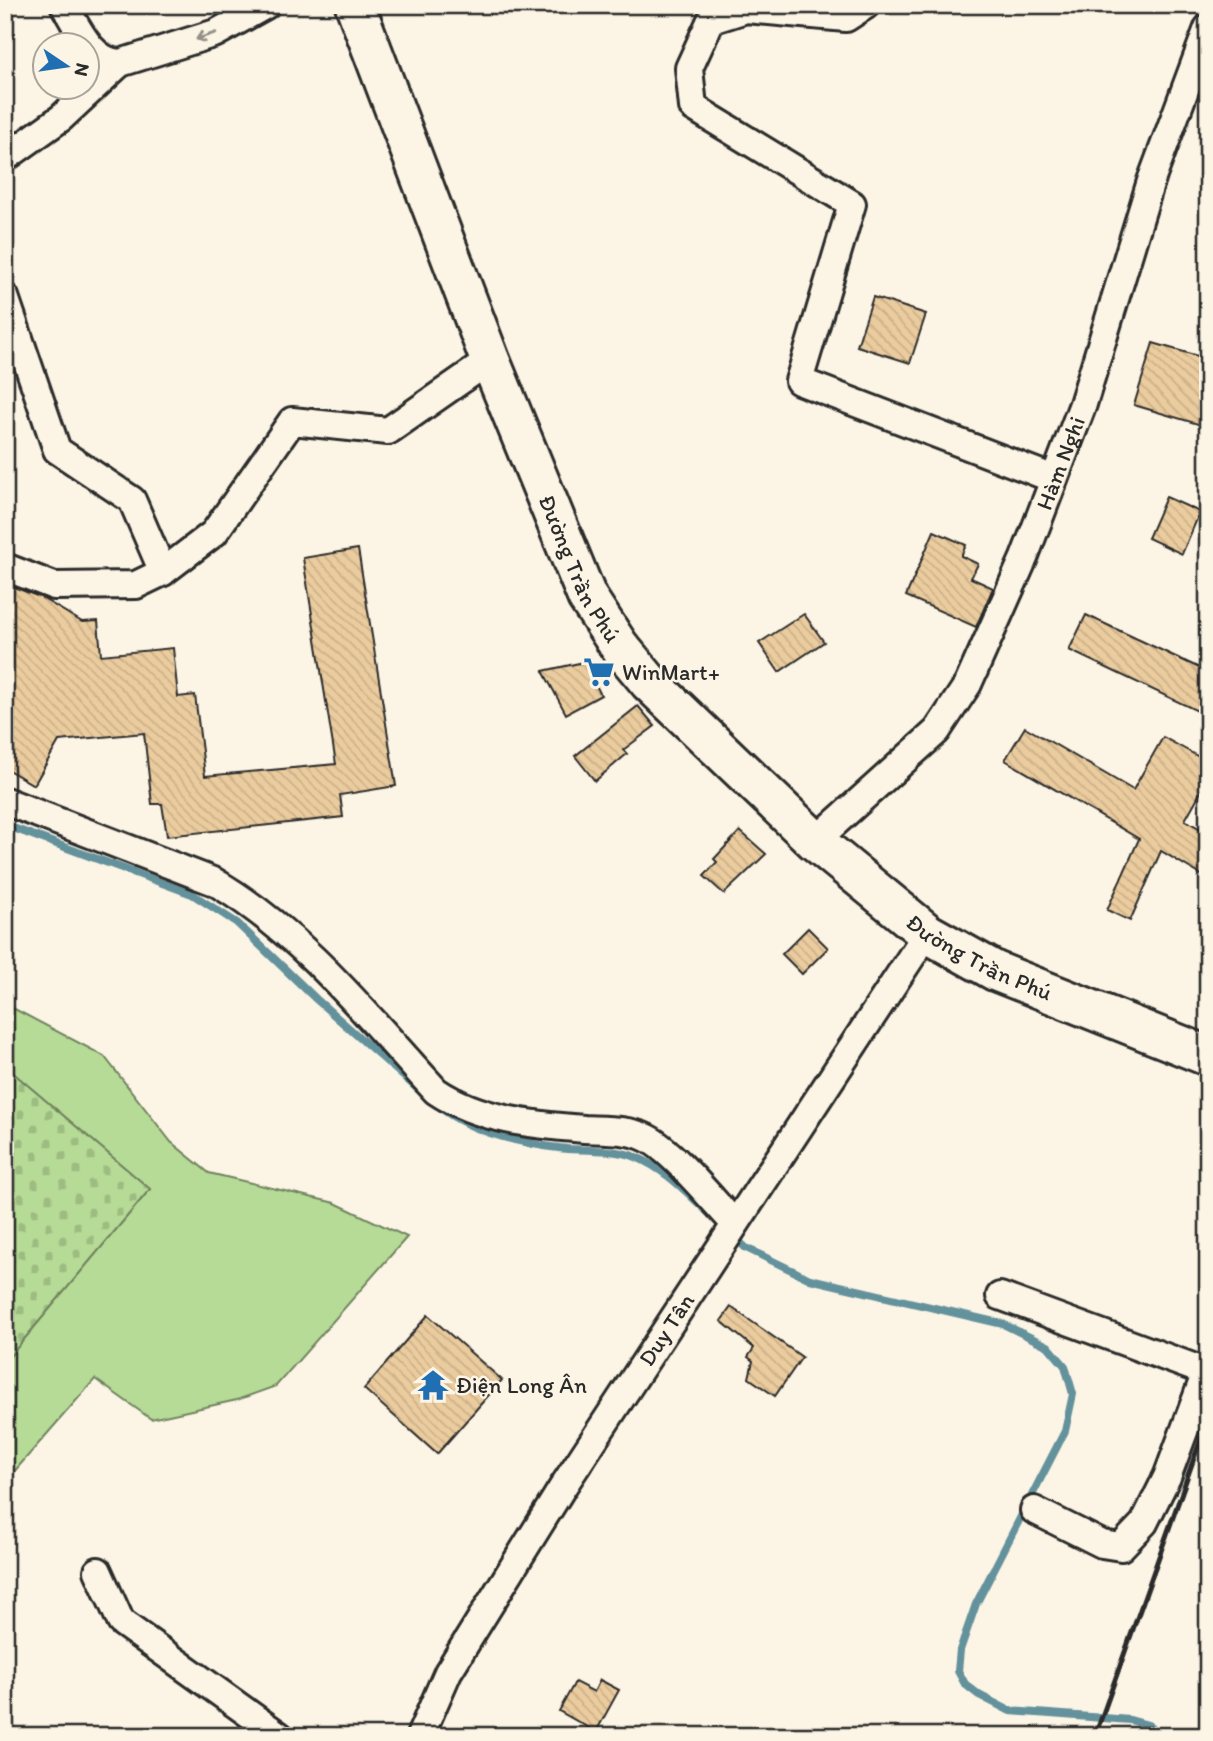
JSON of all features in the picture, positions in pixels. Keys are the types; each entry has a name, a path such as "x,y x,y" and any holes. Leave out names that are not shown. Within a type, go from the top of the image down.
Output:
{"street":[{"path":"64,5 95,54 111,63 120,63 216,33 266,5"},
{"name":"Đường Trần Phú","path":"355,5 490,360 587,597 620,646 649,682 815,841 927,933 995,971 1208,1056"},
{"path":"866,5 846,18 746,9 711,20 689,68 693,107 852,204 799,381 1054,479"},
{"name":"Hàm Nghi","path":"815,841 937,731 968,684 996,626 1083,404 1151,181 1208,28"},
{"path":"5,158 61,118 120,63"},
{"path":"5,297 57,450 132,500 163,572"},
{"path":"5,567 54,586 136,585 163,572 214,533 292,421 388,431 490,360"},
{"path":"5,801 215,882 242,898 267,915 338,984 436,1091 466,1109 537,1125 628,1132 649,1139 730,1231"},
{"name":"Duy Tân","path":"420,1736 448,1672 565,1485 927,933"},
{"path":"1000,1296 1207,1369 1167,1477 1144,1523 1121,1547 1102,1544 1034,1510"},
{"path":"98,1572 121,1622 280,1736"}],"green space":[{"path":"5,1004 104,1056 171,1142 209,1173 335,1203 407,1237 276,1386 237,1400 151,1419 95,1379 5,1482 5,1362 150,1189 5,1066"},
{"path":"5,1066 150,1189 5,1362"}],"building":[{"path":"873,297 926,314 910,363 857,346"},
{"path":"1153,343 1208,359 1208,427 1134,405"},
{"path":"1166,497 1200,512 1182,554 1148,538"},
{"path":"934,531 966,545 961,556 978,564 971,578 993,588 976,627 906,596"},
{"path":"358,549 396,786 340,795 343,817 167,836 162,804 152,804 144,733 59,741 34,785 5,768 5,596 11,586 40,597 82,622 98,621 101,655 173,648 178,697 195,695 205,776 336,764 303,558"},
{"path":"804,614 824,642 779,672 759,643"},
{"path":"1086,615 1208,672 1208,716 1069,650"},
{"path":"584,662 601,695 566,714 543,671"},
{"path":"638,706 655,726 623,750 627,754 595,781 575,756"},
{"path":"1025,727 1133,790 1163,737 1208,762 1208,779 1185,820 1208,833 1208,879 1161,851 1130,921 1107,910 1139,839 1005,760"},
{"path":"740,831 766,854 724,894 704,876 717,862 714,859"},
{"path":"808,928 828,948 802,974 782,954"},
{"path":"731,1307 802,1357 775,1396 749,1378 753,1361 748,1357 754,1348 721,1321"},
{"name":"Điện Long Ân","path":"428,1315 502,1380 437,1454 364,1389"},
{"path":"600,1680 619,1690 596,1732 559,1711 575,1682 594,1692"}],"waterway":[{"path":"5,825 192,894 237,923 316,999 420,1091"},
{"path":"441,1108 484,1131 518,1141 567,1149 611,1151 636,1157 666,1174 708,1212"},
{"path":"733,1236 746,1248 810,1279 1003,1324 1048,1346 1065,1366 1073,1394 1065,1431 976,1604 960,1650 958,1671 965,1684 979,1695 1010,1711 1130,1720 1148,1725 1161,1736"}],"railway":[{"path":"1095,1736 1208,1419"}],"place":[{"name":"WinMart+","path":"599,672"},
{"name":"Điện Long Ân","path":"433,1385"}]}
